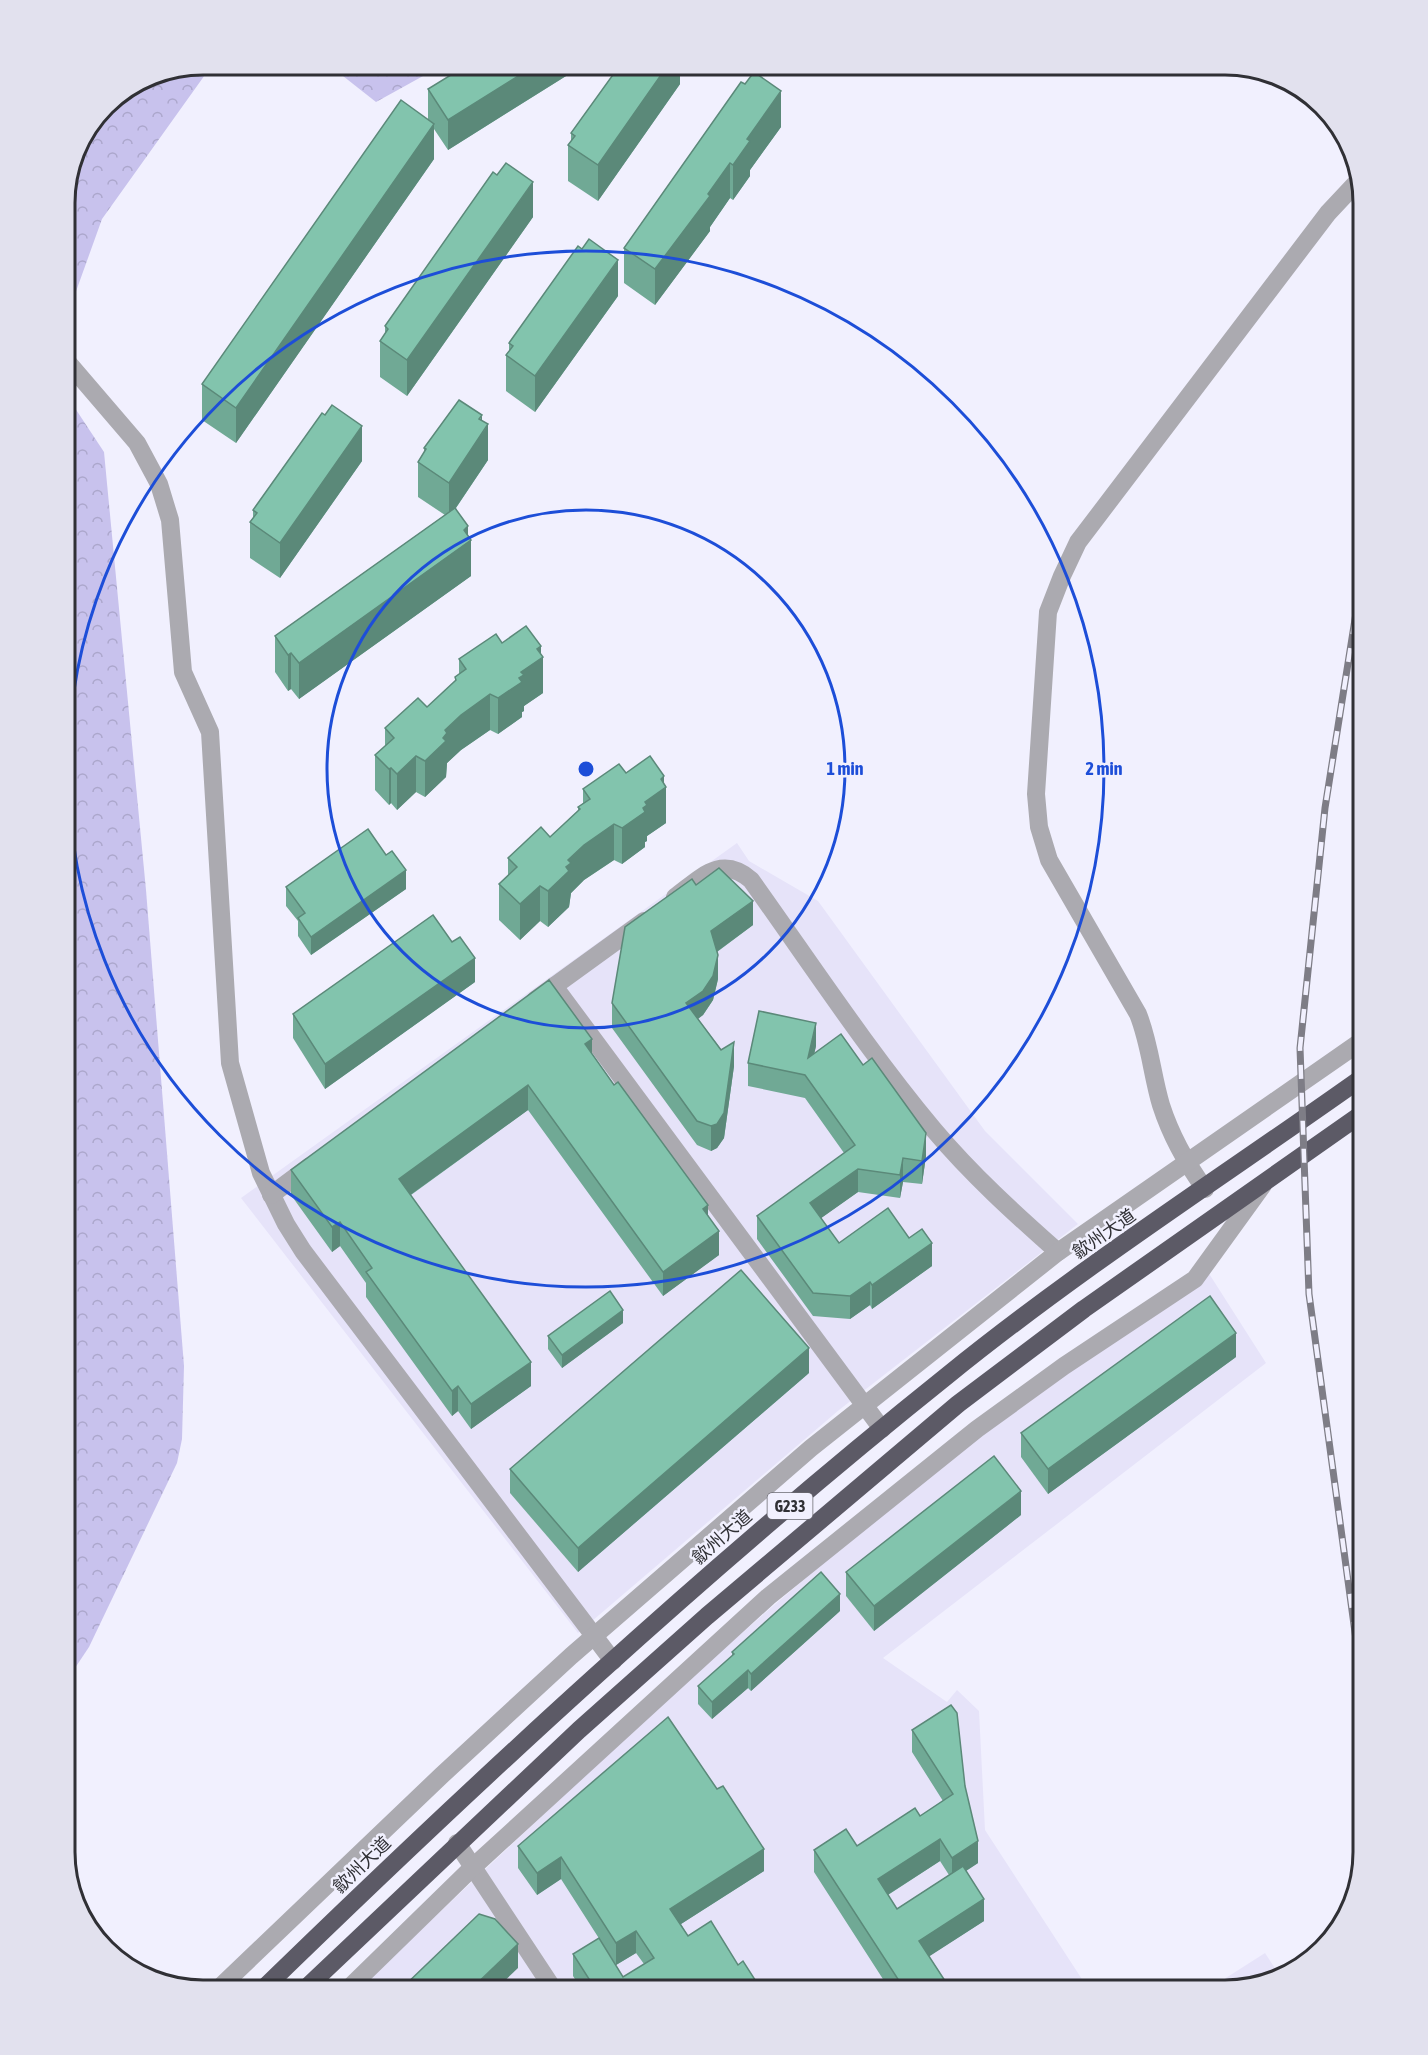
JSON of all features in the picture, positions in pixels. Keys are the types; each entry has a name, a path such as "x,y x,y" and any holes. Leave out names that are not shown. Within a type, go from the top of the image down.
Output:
{"highway":[{"name":"歙州大道","path":"272,1980 448,1811 613,1661 950,1372 1058,1292 1353,1085"},
{"name":"G233","path":"314,1980 457,1843 706,1616 963,1399 1084,1309 1353,1121"}],"street":[{"path":"1205,1189 1187,1163 1161,1104 1148,1043 1138,1014 1049,860 1041,835 1036,794 1048,612 1078,542 1328,213 1352,187"},
{"path":"75,371 137,443 159,484 170,520 183,672 210,732 230,1063 253,1150 271,1196 303,1251 613,1661"},
{"path":"516,1014 714,869 730,868 745,874 898,1086 934,1131 1003,1203 1058,1251"},
{"path":"554,986 882,1429"},
{"path":"227,1980 433,1783 594,1636 864,1405 1058,1251 1353,1048"},
{"path":"271,1196 327,1154"},
{"path":"357,1980 473,1867 699,1658 838,1538 1029,1391 1195,1279 1266,1182"},
{"path":"457,1843 547,1980"}],"shaded area":[{"path":"737,843 749,861 818,901 985,1131 1078,1224 839,1410 578,1633 241,1198"},
{"path":"1208,1272 1266,1363 883,1658 947,1702 957,1690 979,1711 985,1830 1082,1980 558,1980 552,1971 539,1980 368,1980 679,1687 992,1422"},
{"path":"1265,1953 1276,1969 1258,1976 1223,1980"}],"green space":[{"path":"205,75 102,219 75,294 75,194 79,170 88,146 101,125 125,101 139,92 170,79"},
{"path":"342,75 425,75 376,102"},
{"path":"75,408 104,452 146,890 184,1366 182,1439 177,1463 89,1647 75,1668"}],"building":[{"path":"451,75 520,75 448,120 428,89"},
{"path":"613,75 661,75 598,165 568,145 575,136 571,133"},
{"path":"752,75 758,75 781,91 747,139 750,141 733,165 730,163 708,194 710,196 655,269 624,248 741,82 745,84"},
{"path":"401,100 434,124 236,408 202,384"},
{"path":"506,163 533,182 407,360 380,341 388,329 385,326 493,172 497,175"},
{"path":"589,239 618,260 535,376 506,355 513,346 509,343 578,246 582,249"},
{"path":"459,400 482,415 479,419 488,424 449,483 418,462 426,449 424,448"},
{"path":"332,405 362,426 280,543 250,522 257,513 253,510 322,413 325,415"},
{"path":"455,508 468,526 464,530 471,540 299,663 291,653 288,655 275,636"},
{"path":"526,626 541,646 537,649 543,657 521,672 524,675 519,678 522,682 498,698 490,694 461,715 445,730 447,733 443,738 446,741 425,761 416,756 397,774 375,755 394,738 385,728 418,698 427,707 456,680 455,677 466,669 459,659 496,634 502,643"},
{"path":"650,756 664,776 661,779 666,787 645,802 647,805 643,808 645,812 622,828 614,824 584,845 568,860 571,863 566,867 569,871 548,891 540,886 520,904 499,884 517,867 508,858 541,827 550,837 580,809 578,807 590,799 583,789 619,764 626,773"},
{"path":"368,829 386,855 392,851 406,870 311,937 298,918 305,913 286,887"},
{"path":"719,868 753,901 711,931 718,955 713,976 703,991 686,1003 721,1050 734,1042 724,1113 717,1124 711,1126 697,1121 612,1003 625,927 692,879 696,885"},
{"path":"433,915 452,942 460,937 475,958 325,1064 293,1014"},
{"path":"549,980 592,1039 585,1044 614,1085 618,1082 708,1205 703,1209 719,1231 663,1272 528,1085 399,1179 531,1362 471,1404 458,1386 452,1391 366,1272 372,1268 340,1222 332,1227 291,1170"},
{"path":"759,1011 816,1023 808,1058 841,1034 863,1065 872,1058 926,1133 922,1161 903,1158 900,1175 858,1169 810,1203 839,1243 888,1208 909,1238 922,1229 932,1243 872,1285 870,1282 850,1296 813,1293 757,1216 855,1145 805,1075 748,1063"},
{"path":"741,1270 809,1348 578,1548 510,1469"},
{"path":"610,1291 623,1310 562,1355 548,1336"},
{"path":"1210,1296 1236,1333 1048,1469 1021,1433"},
{"path":"994,1456 1021,1491 874,1606 846,1572"},
{"path":"821,1572 840,1594 751,1674 748,1670 712,1702 698,1686 734,1654 732,1652"},
{"path":"951,1705 957,1713 965,1786 978,1841 952,1858 940,1839 878,1879 897,1909 963,1866 984,1899 919,1941 944,1980 898,1980 814,1850 846,1829 857,1846 915,1808 920,1816 953,1794 912,1730"},
{"path":"668,1717 717,1789 723,1786 764,1849 670,1909 688,1936 711,1921 738,1965 743,1961 755,1980 590,1980 573,1954 599,1938 623,1977 654,1958 636,1931 616,1943 561,1857 537,1873 518,1846"},
{"path":"479,1914 495,1919 518,1944 480,1980 410,1980"}],"railway":[{"path":"1353,632 1325,808 1300,1048 1309,1294 1353,1617"}]}
